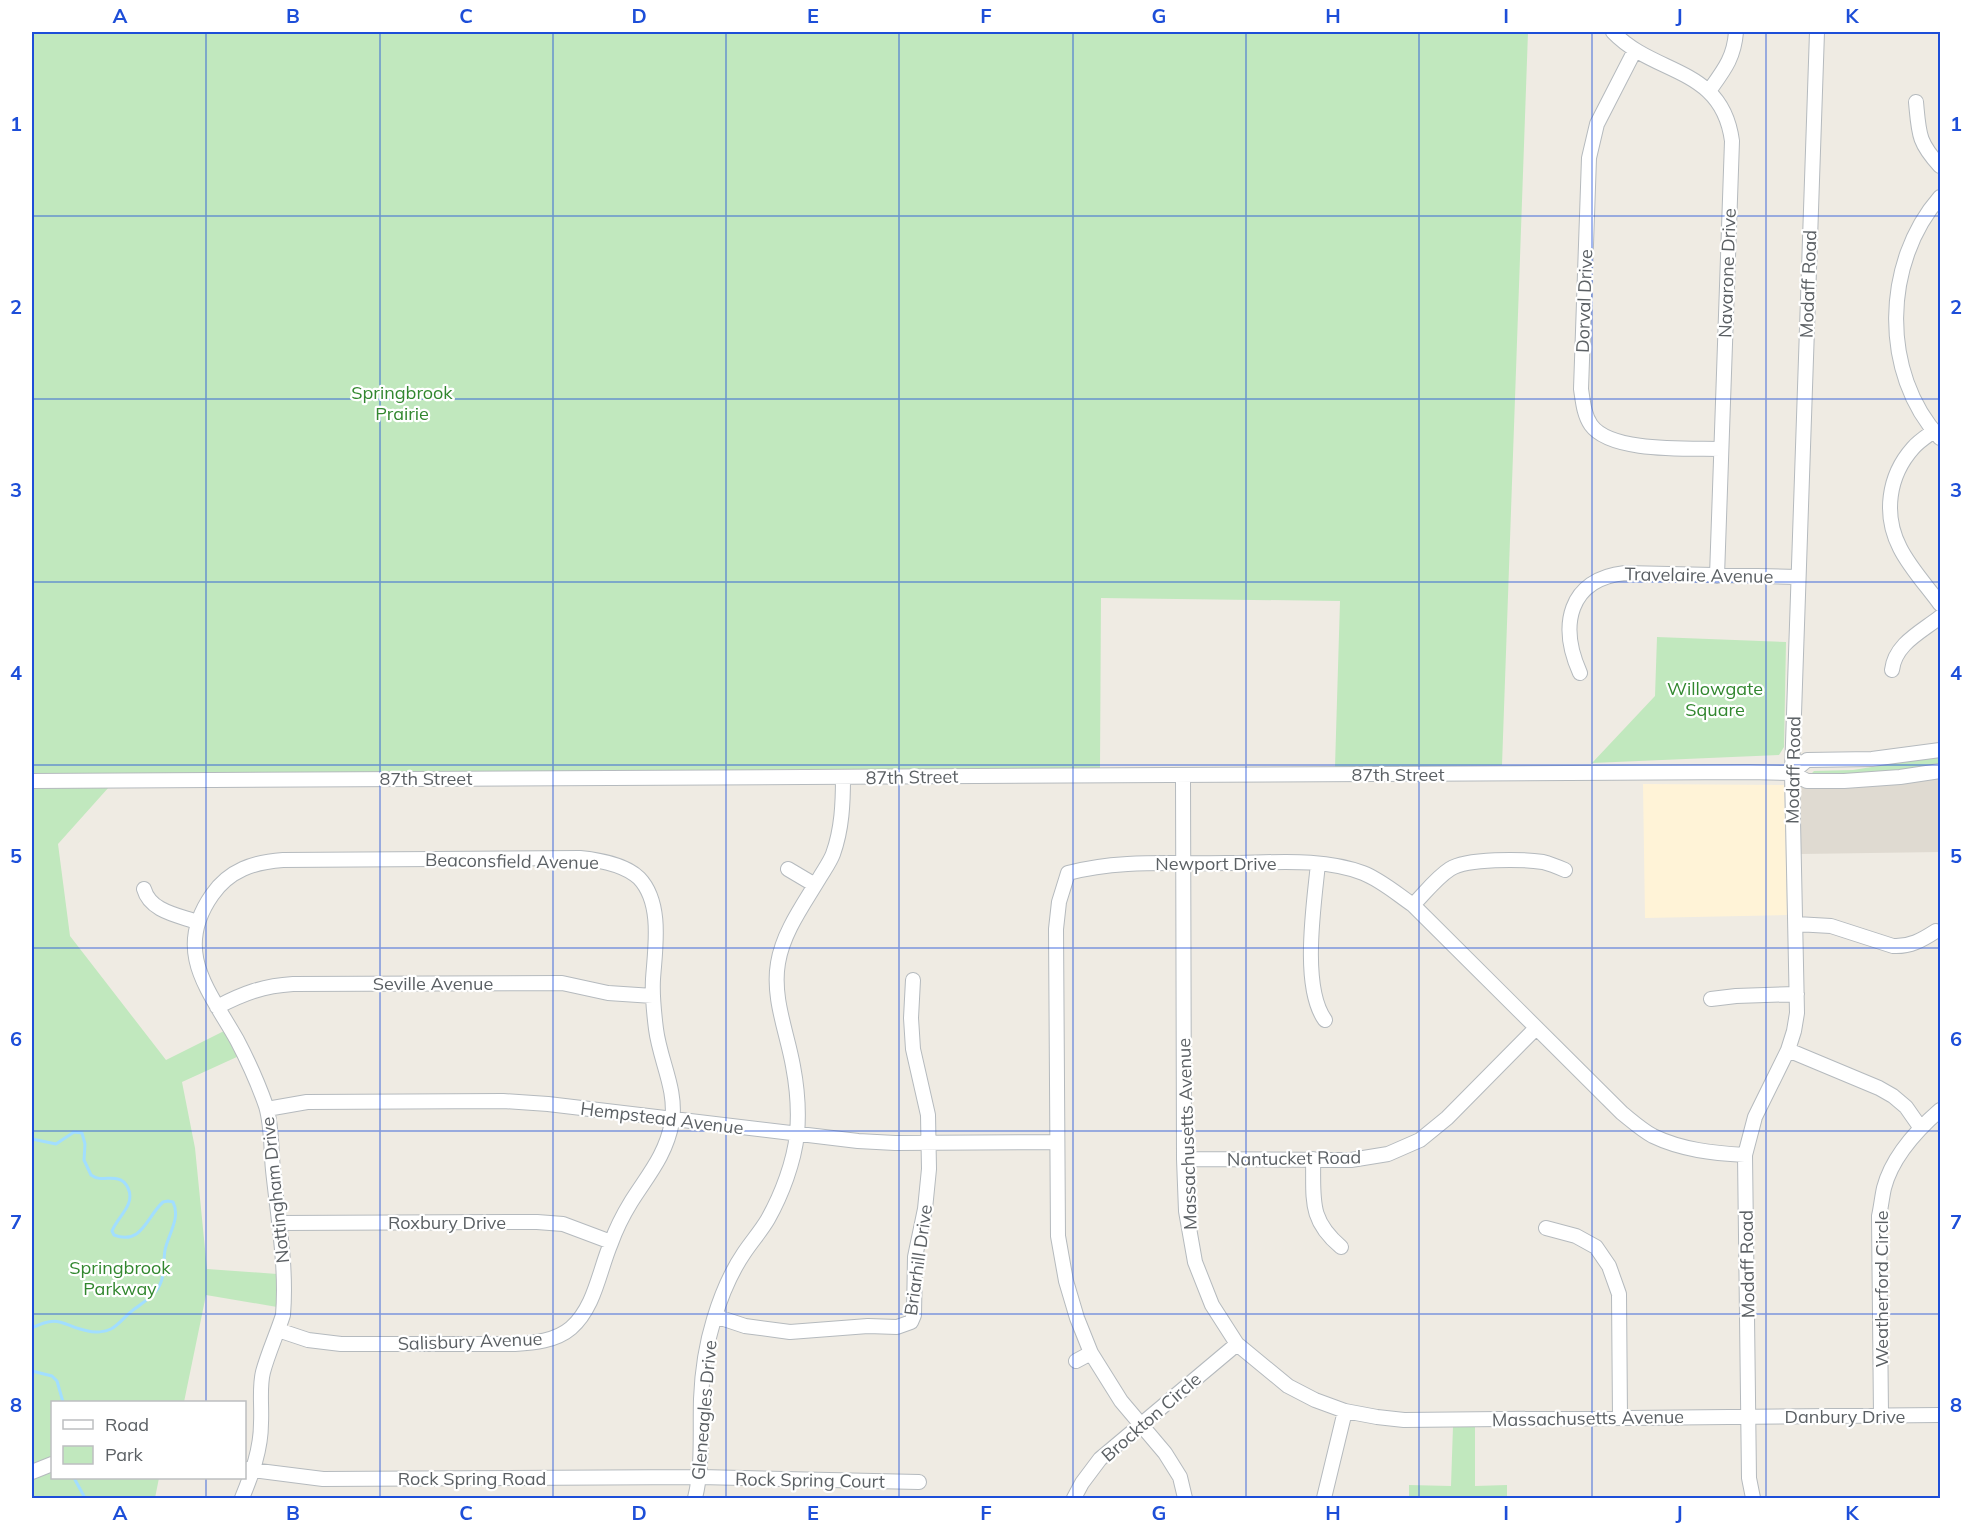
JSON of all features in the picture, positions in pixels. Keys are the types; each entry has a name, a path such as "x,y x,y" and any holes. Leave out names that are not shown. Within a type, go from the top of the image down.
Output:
{"street":[{"name":"Navarone Drive","path":"1613,32 1635,50 1692,79 1709,91 1723,109 1730,128 1732,141 1717,576"},
{"path":"1709,91 1730,61 1736,32"},
{"name":"Modaff Road","path":"1753,1498 1749,1478 1745,1155 1755,1117 1788,1050 1794,1031 1797,994 1792,772 1817,32"},
{"name":"Dorval Drive","path":"1635,50 1597,124 1589,158 1582,402 1592,426 1611,441 1635,446 1721,449"},
{"path":"1916,102 1922,143 1941,166"},
{"path":"1941,197 1922,222 1906,257 1900,276 1896,311 1899,353 1905,373 1920,407 1937,434 1913,447 1904,459 1893,485 1890,505 1892,527 1899,546 1941,604"},
{"name":"Travelaire Avenue","path":"1580,673 1572,656 1570,619 1577,599 1595,581 1614,574 1625,573 1798,577"},
{"path":"1892,670 1893,661 1902,647 1941,617"},
{"name":"87th Street","path":"1792,772 1807,760 1872,759 1941,750"},
{"name":"87th Street","path":"32,781 1792,772 1807,781 1844,781 1941,771"},
{"name":"Massachusetts Avenue","path":"1182,775 1186,1211 1195,1262 1212,1305 1237,1344 1288,1386 1315,1400 1345,1411 1377,1418 1404,1420 1749,1416"},
{"name":"Gleneagles Drive","path":"695,1498 700,1477 705,1356 715,1316 724,1291 743,1254 766,1222 778,1200 797,1134 796,1088 793,1065 780,1012 777,983 778,963 795,918 833,855 841,825 843,777"},
{"name":"Beaconsfield Avenue","path":"197,922 205,906 223,882 245,867 263,862 568,858 595,860 617,866 639,878 655,915 657,931 653,996 656,1033 669,1078 673,1101 672,1119"},
{"path":"1413,905 1451,868 1464,863 1531,861 1565,870"},
{"name":"Newport Drive","path":"1185,1498 1180,1477 1165,1453 1121,1401 1091,1353 1066,1281 1058,1236 1056,929 1059,902 1068,873 1113,864 1318,864 1333,865 1364,873 1413,905 1622,1113 1652,1135 1681,1147 1710,1153 1745,1155"},
{"path":"1318,864 1312,974 1316,1004 1325,1020"},
{"path":"788,869 815,885"},
{"path":"144,889 150,902 197,922"},
{"name":"Nottingham Drive","path":"197,922 195,958 202,979 253,1071 267,1109 286,1285 283,1315 263,1373 261,1436 242,1498"},
{"path":"1796,924 1831,926 1893,946 1903,947 1915,944 1936,931"},
{"path":"913,980 911,1018 913,1050 928,1115 928,1143"},
{"name":"Seville Avenue","path":"217,1007 257,989 293,984 562,983 608,993 653,996"},
{"path":"1711,999 1797,994"},
{"name":"Nantucket Road","path":"1184,1159 1351,1160 1388,1154 1420,1140 1447,1118 1536,1028"},
{"path":"1788,1050 1893,1096 1906,1107 1920,1127"},
{"name":"Hempstead Avenue","path":"267,1109 307,1102 503,1101 548,1104 858,1141 1057,1142"},
{"name":"Weatherford Circle","path":"1881,1416 1879,1216 1884,1186 1896,1161 1920,1127 1941,1110"},
{"name":"Salisbury Avenue","path":"278,1330 308,1340 341,1344 515,1344 547,1340 569,1330 585,1311 611,1242 630,1204 665,1149 672,1119"},
{"name":"Briarhill Drive","path":"715,1316 746,1326 790,1332 868,1326 897,1327 911,1322 914,1314 915,1257 928,1187 928,1143"},
{"path":"1313,1159 1317,1218 1328,1236 1341,1247"},
{"name":"Roxbury Drive","path":"279,1223 552,1222 611,1242"},
{"path":"1546,1228 1576,1236 1596,1247 1609,1266 1618,1294 1620,1418"},
{"name":"Brockton Circle","path":"1074,1498 1100,1459 1237,1344"},
{"path":"1076,1361 1091,1353"},
{"path":"1324,1498 1345,1411"},
{"name":"Danbury Drive","path":"1749,1416 1941,1415"},
{"path":"32,1472 51,1464"},
{"name":"Rock Spring Road","path":"249,1470 323,1479 700,1477"},
{"name":"Rock Spring Court","path":"700,1477 919,1482"}],"shaded area":[{"path":"1940,777 1940,852 1801,854 1800,787 1846,786"},
{"path":"1643,784 1784,785 1787,915 1645,918"}],"green space":[{"name":"Springbrook Prairie","path":"32,32 1528,32 1502,765 1335,767 1340,601 1101,598 1100,768 32,774"},
{"name":"Willowgate Square","path":"1657,637 1786,642 1784,747 1779,755 1592,763 1655,696"},
{"path":"1940,756 1940,765 1848,775 1811,774 1814,771 1853,770"},
{"name":"Springbrook Parkway","path":"32,787 109,787 58,844 70,936 166,1060 224,1031 239,1056 182,1082 195,1148 207,1269 277,1274 277,1307 206,1295 184,1401 51,1401 51,1479 159,1479 155,1498 32,1498"},
{"path":"1453,1426 1475,1426 1475,1486 1507,1485 1507,1498 1409,1498 1409,1485 1451,1486"}],"waterway":[{"path":"32,1139 56,1144 74,1132 82,1133 85,1144 84,1160 91,1175 98,1178 121,1180 130,1194 128,1205 112,1231 114,1235 123,1237 138,1233 163,1202 173,1202 176,1214 165,1250 163,1274 159,1287 153,1295 117,1325 109,1330 97,1332 56,1321 32,1328"},
{"path":"32,1371 52,1376 57,1381 63,1401"},
{"path":"75,1479 85,1498"}]}
